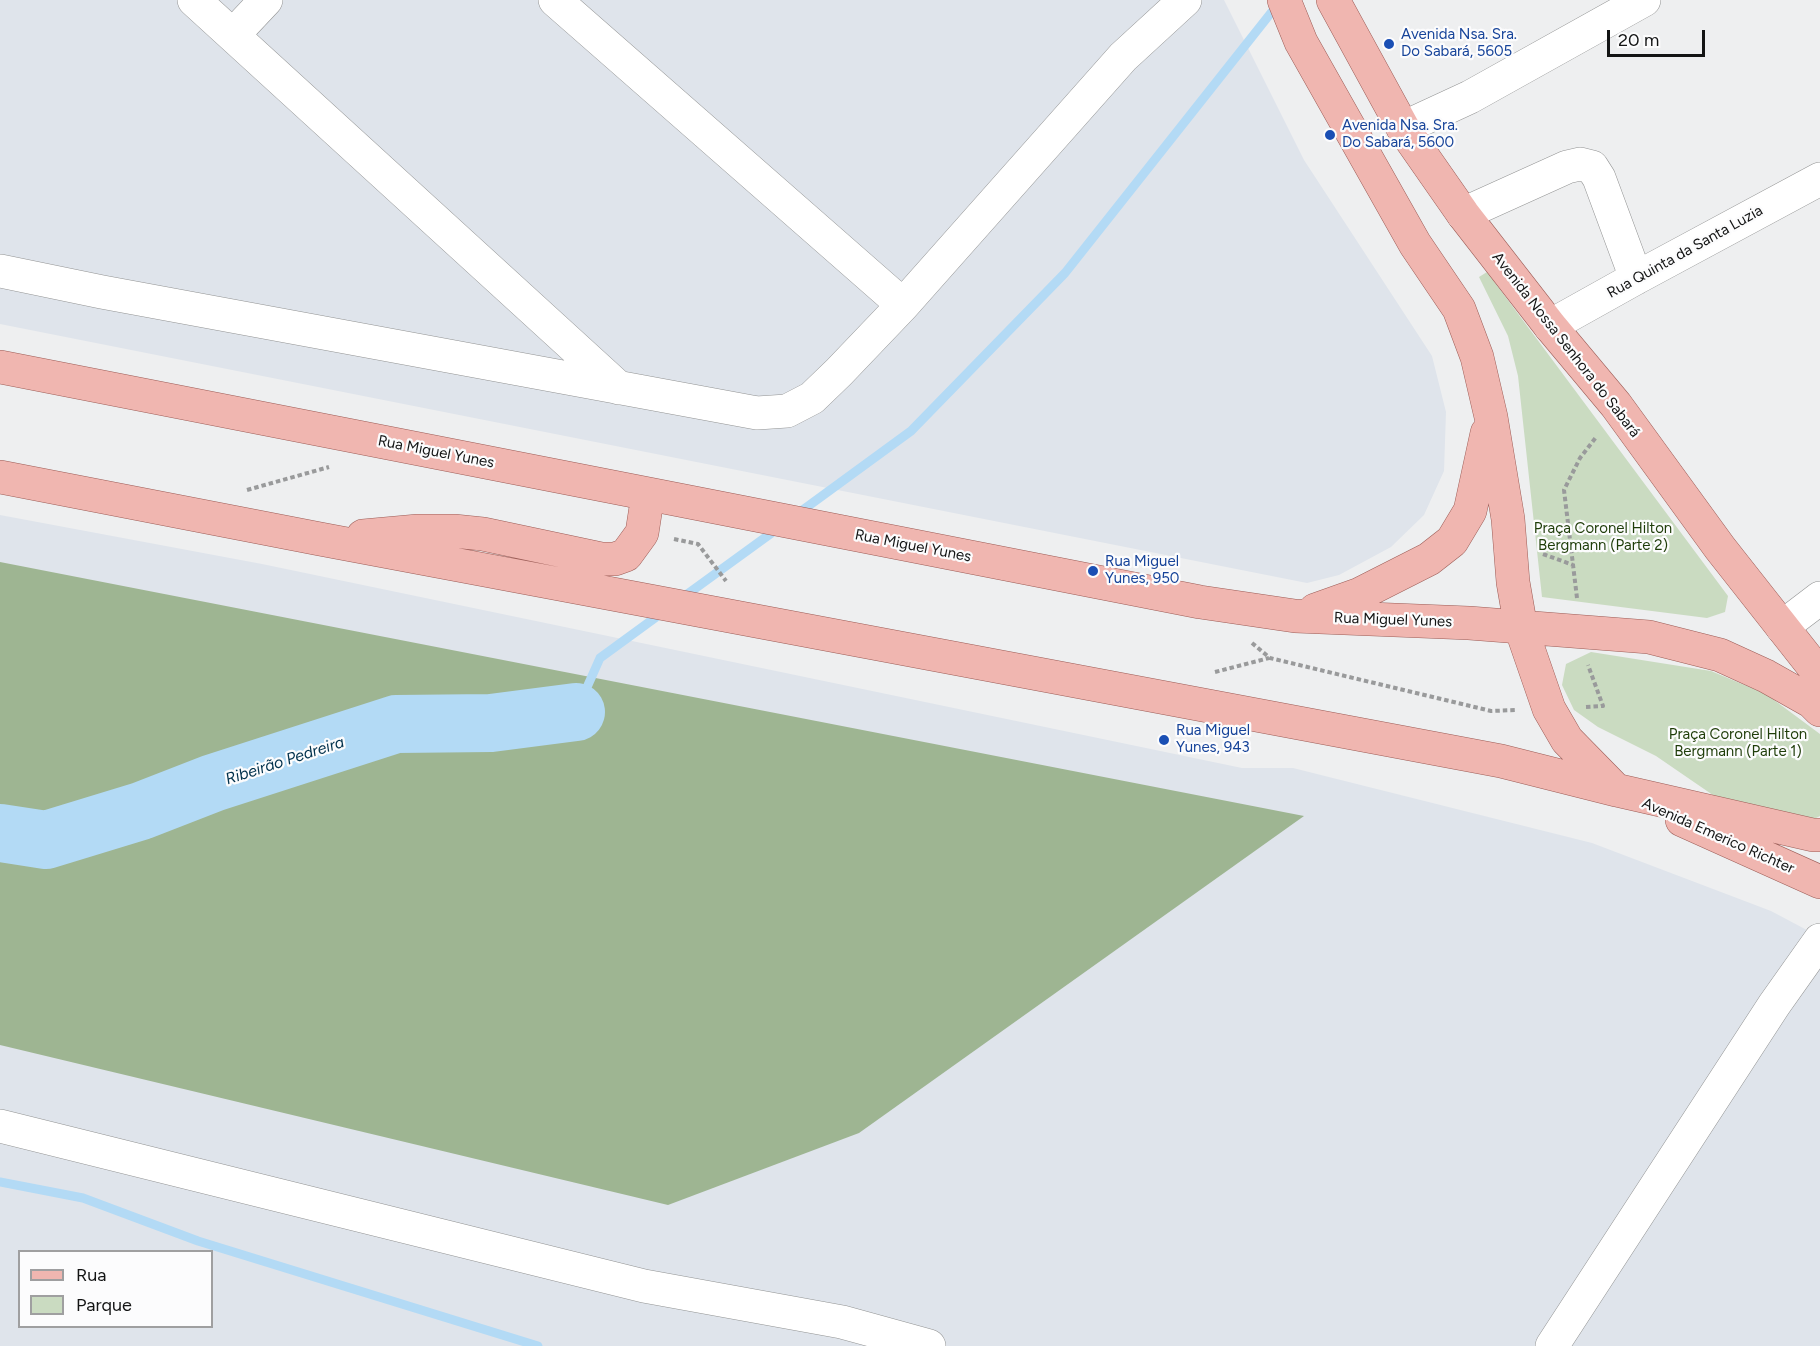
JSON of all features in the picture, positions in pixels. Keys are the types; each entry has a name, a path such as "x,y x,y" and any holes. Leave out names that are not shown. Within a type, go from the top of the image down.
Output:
{"main road":[{"path":"1284,0 1301,42 1409,234 1459,309 1477,357 1491,417 1508,519 1513,582 1521,628 1549,709 1567,740 1616,790"},
{"name":"Avenida Nossa Senhora do Sabará","path":"1333,0 1403,128 1463,214 1550,326 1616,405 1720,548 1820,675"},
{"name":"Rua Miguel Yunes","path":"0,367 1200,602 1295,616 1469,623 1649,637 1720,655 1767,676 1812,702 1820,710"},
{"path":"1295,616 1360,594 1429,559 1452,541 1470,511 1491,417"},
{"path":"0,477 1501,761 1616,790 1820,835"},
{"path":"320,539 418,531 454,531 483,534 601,559 615,559 626,555 642,533 648,494"},
{"name":"Avenida Emerico Richter","path":"1616,790 1820,882"}],"street":[{"path":"194,0 619,388"},
{"path":"233,35 266,0"},
{"path":"555,0 903,305"},
{"path":"0,271 757,413 787,411 812,398 903,305 1123,57 1185,0"},
{"path":"1403,128 1470,97 1608,9 1644,0"},
{"path":"1463,214 1567,167 1580,164 1592,167 1599,178 1636,278"},
{"name":"Rua Quinta da Santa Luzia","path":"1550,326 1820,178"},
{"path":"1782,627 1820,598"},
{"path":"1552,1346 1774,1005 1820,940"},
{"path":"0,1126 644,1286 842,1322 929,1346"}],"path":[{"path":"1577,595 1564,490 1580,458 1607,422 1616,405"},
{"path":"242,492 332,466"},
{"path":"672,539 698,544"},
{"path":"1270,658 1491,711"},
{"path":"1587,663 1603,706 1587,707"}],"shaded area":[{"path":"0,0 1224,0 1304,160 1432,356 1446,412 1444,471 1424,515 1391,547 1339,575 1307,583 0,324"},
{"path":"0,515 262,564 1242,768 1293,768 1592,843 1771,911 1820,937 1820,1346 0,1346"}],"green space":[{"name":"Praça Coronel Hilton Bergmann (Parte 2)","path":"1487,272 1728,596 1725,612 1707,618 1542,597 1518,376 1508,336 1479,277"},
{"path":"0,562 1304,816 859,1133 668,1205 0,1045"},
{"name":"Praça Coronel Hilton Bergmann (Parte 1)","path":"1591,652 1711,671 1766,694 1820,734 1820,816 1802,825 1723,802 1656,756 1598,727 1574,710 1562,685 1566,664"}],"waterway":[{"path":"796,515 911,431 1065,273 1278,4"},
{"path":"682,598 777,529"},
{"path":"576,712 600,658 663,612"},
{"name":"Ribeirão Pedreira","path":"0,833 46,840 141,811 213,783 396,724 491,723 576,712"},
{"path":"0,1182 83,1198 198,1241 538,1346"}],"place":[{"name":"Avenida Nsa. Sra. Do Sabará, 5605","path":"1389,44"},
{"name":"Avenida Nsa. Sra. Do Sabará, 5600","path":"1330,135"},
{"name":"Rua Miguel Yunes, 950","path":"1093,571"},
{"name":"Rua Miguel Yunes, 943","path":"1164,740"}]}
